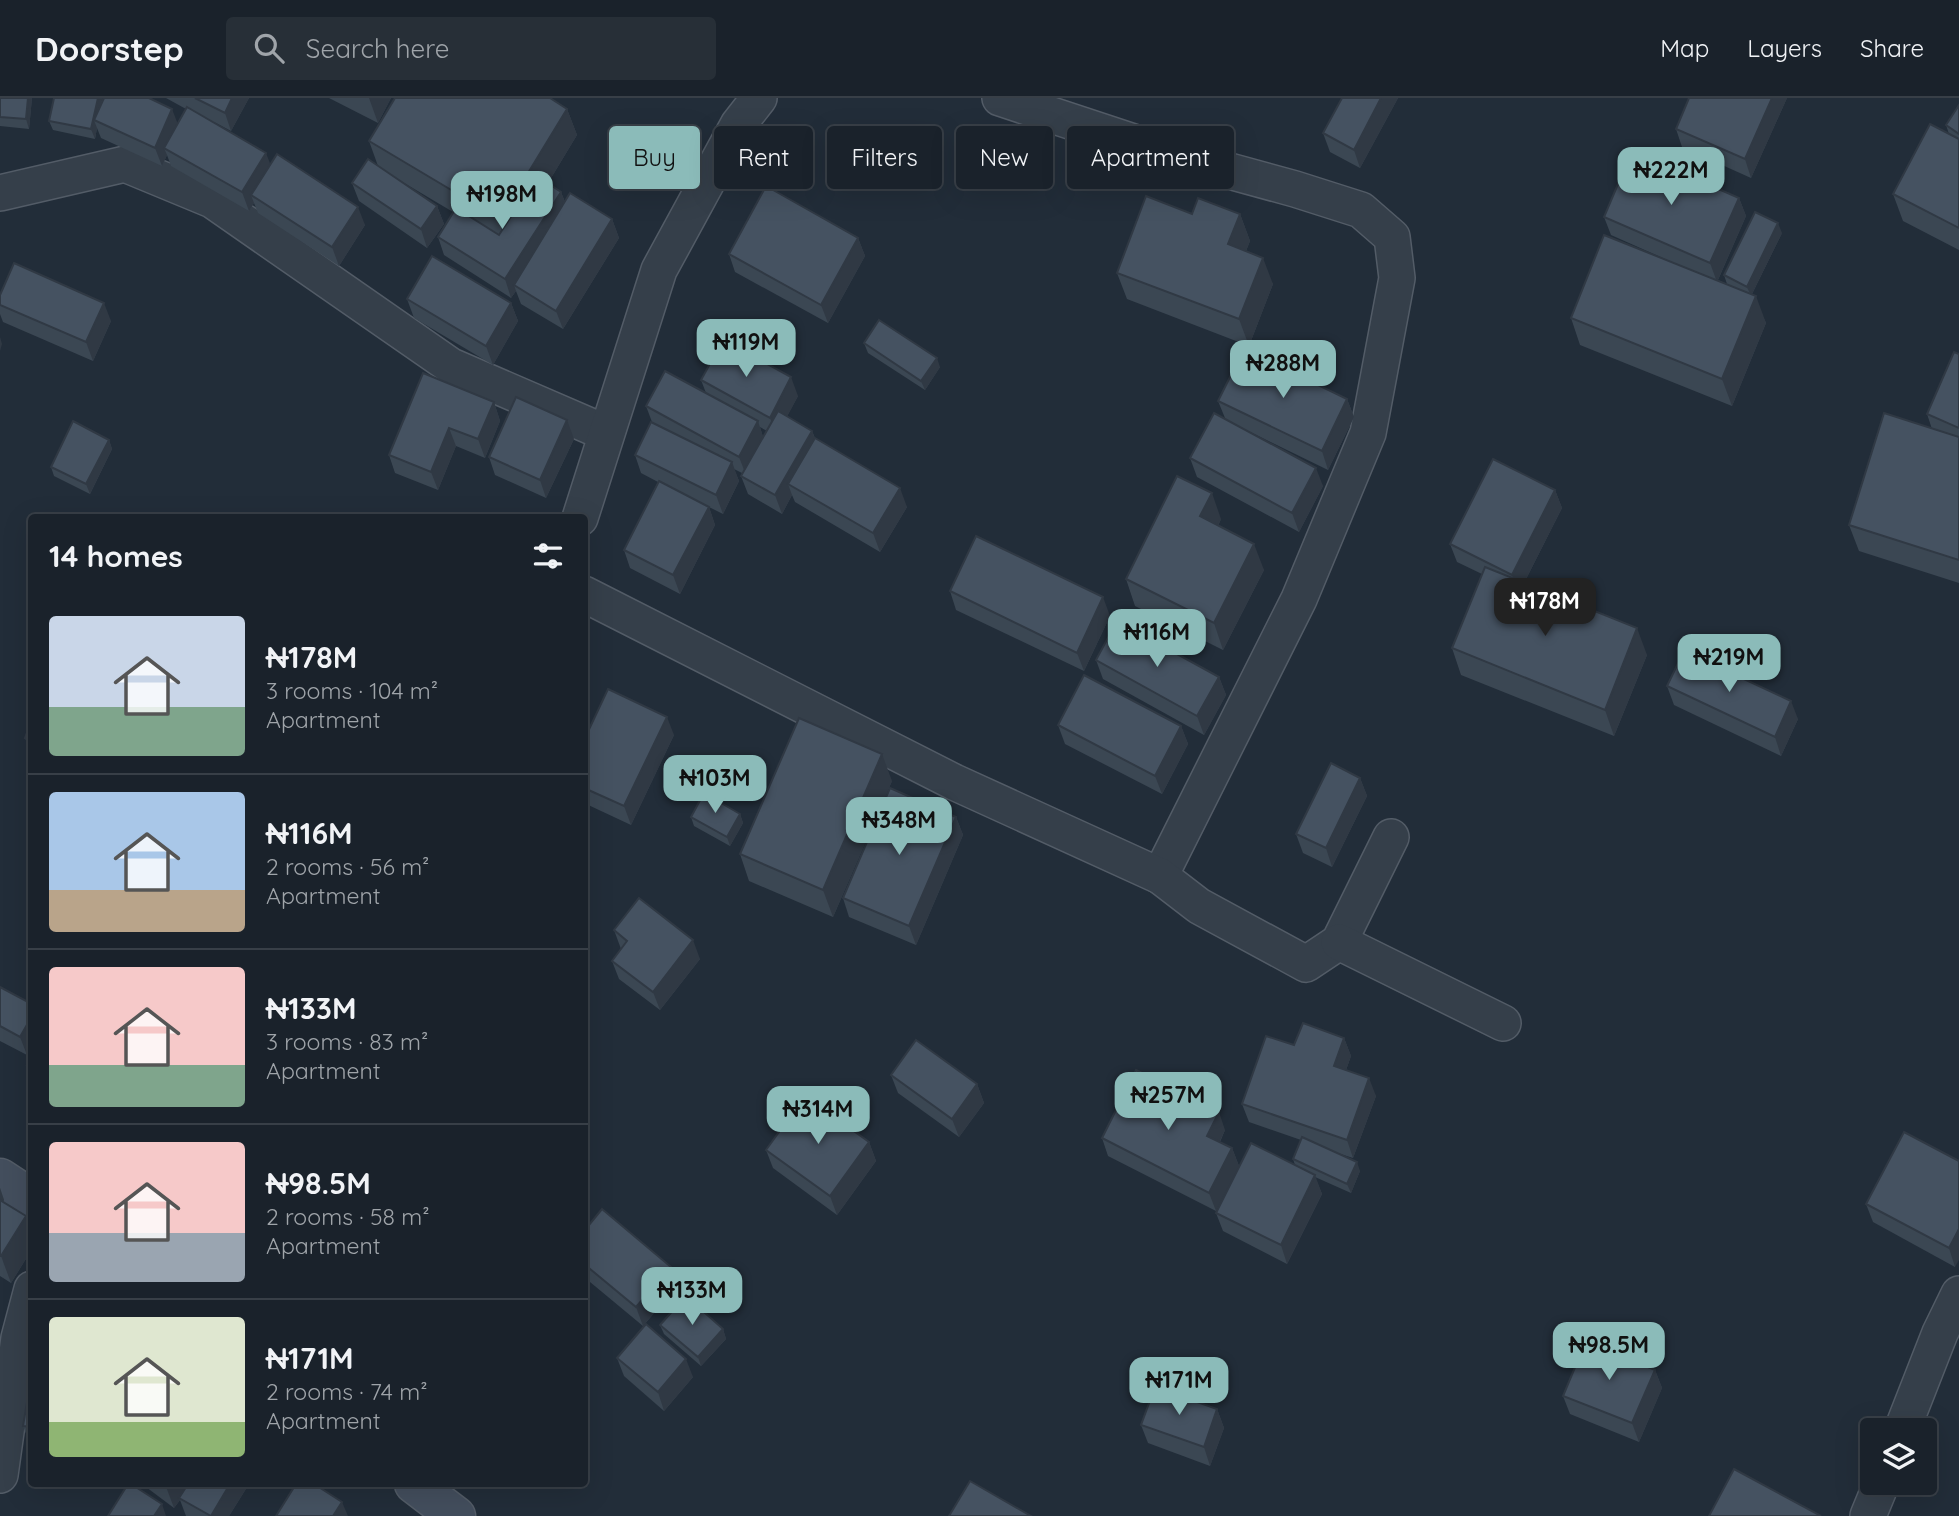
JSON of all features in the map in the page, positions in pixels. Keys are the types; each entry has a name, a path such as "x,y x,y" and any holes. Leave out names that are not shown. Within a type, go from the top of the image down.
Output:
{"main road":[{"path":"0,1178 28,1196"},
{"path":"418,1487 456,1516"}],"street":[{"path":"581,514 659,270 738,125 759,98"},
{"path":"1000,98 1182,158 1295,189 1361,211 1392,237 1396,278 1368,433 1299,599 1160,876"},
{"path":"0,193 125,164 212,200 451,366 606,433"},
{"path":"588,596 954,782 1160,876 1199,906 1306,964 1339,942 1391,837"},
{"path":"1339,942 1503,1023"},
{"path":"1907,1418 1940,1333 1959,1294"},
{"path":"0,1475 19,1338 28,1304"},
{"path":"1868,1516 1877,1495"}],"building":[{"path":"0,98 28,98 26,119 0,117"},
{"path":"54,98 98,98 91,129 49,121"},
{"path":"104,98 149,98 172,109 155,148 94,120"},
{"path":"195,98 232,98 225,113"},
{"path":"395,98 550,98 567,109 500,219 369,141"},
{"path":"1342,98 1381,98 1354,150 1323,133"},
{"path":"1689,98 1772,98 1745,159 1676,129"},
{"path":"1959,105 1959,134 1946,125"},
{"path":"187,107 266,153 242,192 164,148"},
{"path":"1930,124 1959,139 1959,228 1893,194"},
{"path":"1632,151 1739,198 1710,263 1604,217"},
{"path":"277,154 358,207 332,247 251,195"},
{"path":"368,159 437,206 421,229 352,183"},
{"path":"537,176 561,192 505,279 438,237 456,208 499,235"},
{"path":"764,189 771,189 858,238 821,305 729,254"},
{"path":"570,193 612,219 556,311 514,285"},
{"path":"1146,196 1192,214 1198,198 1240,214 1228,244 1263,258 1239,319 1117,273"},
{"path":"1755,212 1778,223 1747,287 1724,275"},
{"path":"1604,235 1756,296 1722,379 1571,318"},
{"path":"432,256 511,303 486,346 407,299"},
{"path":"14,263 104,303 86,342 0,305 0,295"},
{"path":"879,320 937,358 921,381 864,343"},
{"path":"723,340 791,377 770,418 701,380"},
{"path":"1244,349 1347,399 1322,451 1218,401"},
{"path":"1954,352 1959,354 1959,428 1927,414"},
{"path":"665,371 758,421 739,457 646,406"},
{"path":"423,373 494,402 478,439 449,428 431,472 389,455"},
{"path":"516,397 567,420 540,480 489,457"},
{"path":"778,411 812,431 775,495 741,476"},
{"path":"1214,413 1316,468 1292,513 1190,458"},
{"path":"1884,413 1959,437 1959,560 1849,525"},
{"path":"73,421 109,440 86,484 51,467"},
{"path":"651,422 732,462 716,495 635,455"},
{"path":"815,438 900,488 873,533 788,484"},
{"path":"1493,459 1555,490 1512,575 1450,544"},
{"path":"1177,476 1212,493 1200,516 1254,544 1214,623 1126,579"},
{"path":"659,481 709,507 673,575 624,550"},
{"path":"976,536 1103,597 1077,653 950,591"},
{"path":"1485,567 1637,628 1605,710 1452,648"},
{"path":"1117,621 1219,677 1197,716 1096,660"},
{"path":"1684,651 1791,701 1775,737 1667,686"},
{"path":"1084,675 1181,726 1155,776 1058,725"},
{"path":"608,689 667,717 624,806 588,790 588,732"},
{"path":"799,718 882,754 823,890 740,854"},
{"path":"1331,763 1360,778 1326,848 1296,834"},
{"path":"890,788 956,817 909,926 843,898"},
{"path":"704,793 740,814 727,837 691,817"},
{"path":"639,898 693,940 653,992 612,961 627,941 614,930"},
{"path":"0,987 28,1002 28,1023 20,1037 0,1026"},
{"path":"1303,1023 1344,1038 1334,1066 1369,1078 1347,1140 1242,1104 1266,1036 1294,1045"},
{"path":"916,1040 977,1084 952,1119 891,1075"},
{"path":"1136,1070 1219,1112 1207,1136 1232,1148 1209,1193 1102,1138"},
{"path":"805,1096 869,1142 830,1196 766,1150"},
{"path":"1904,1132 1959,1161 1959,1229 1949,1248 1866,1204"},
{"path":"1302,1137 1357,1162 1347,1184 1293,1159"},
{"path":"1251,1143 1315,1175 1281,1245 1216,1213"},
{"path":"0,1200 26,1216 1,1256 0,1256"},
{"path":"602,1209 671,1267 636,1307 588,1267 588,1226"},
{"path":"686,1296 723,1329 698,1357 660,1325"},
{"path":"646,1324 686,1359 658,1392 617,1358"},
{"path":"1586,1341 1655,1370 1632,1423 1563,1396"},
{"path":"1155,1387 1217,1409 1204,1447 1141,1425"},
{"path":"28,1397 28,1427 23,1426"},
{"path":"1734,1469 1821,1516 1709,1516"},
{"path":"970,1481 1031,1516 949,1516"},
{"path":"126,1487 136,1487 162,1504 154,1516 108,1516"},
{"path":"186,1487 228,1487 211,1516 179,1498"},
{"path":"294,1487 319,1487 342,1502 333,1516 276,1516"}]}
